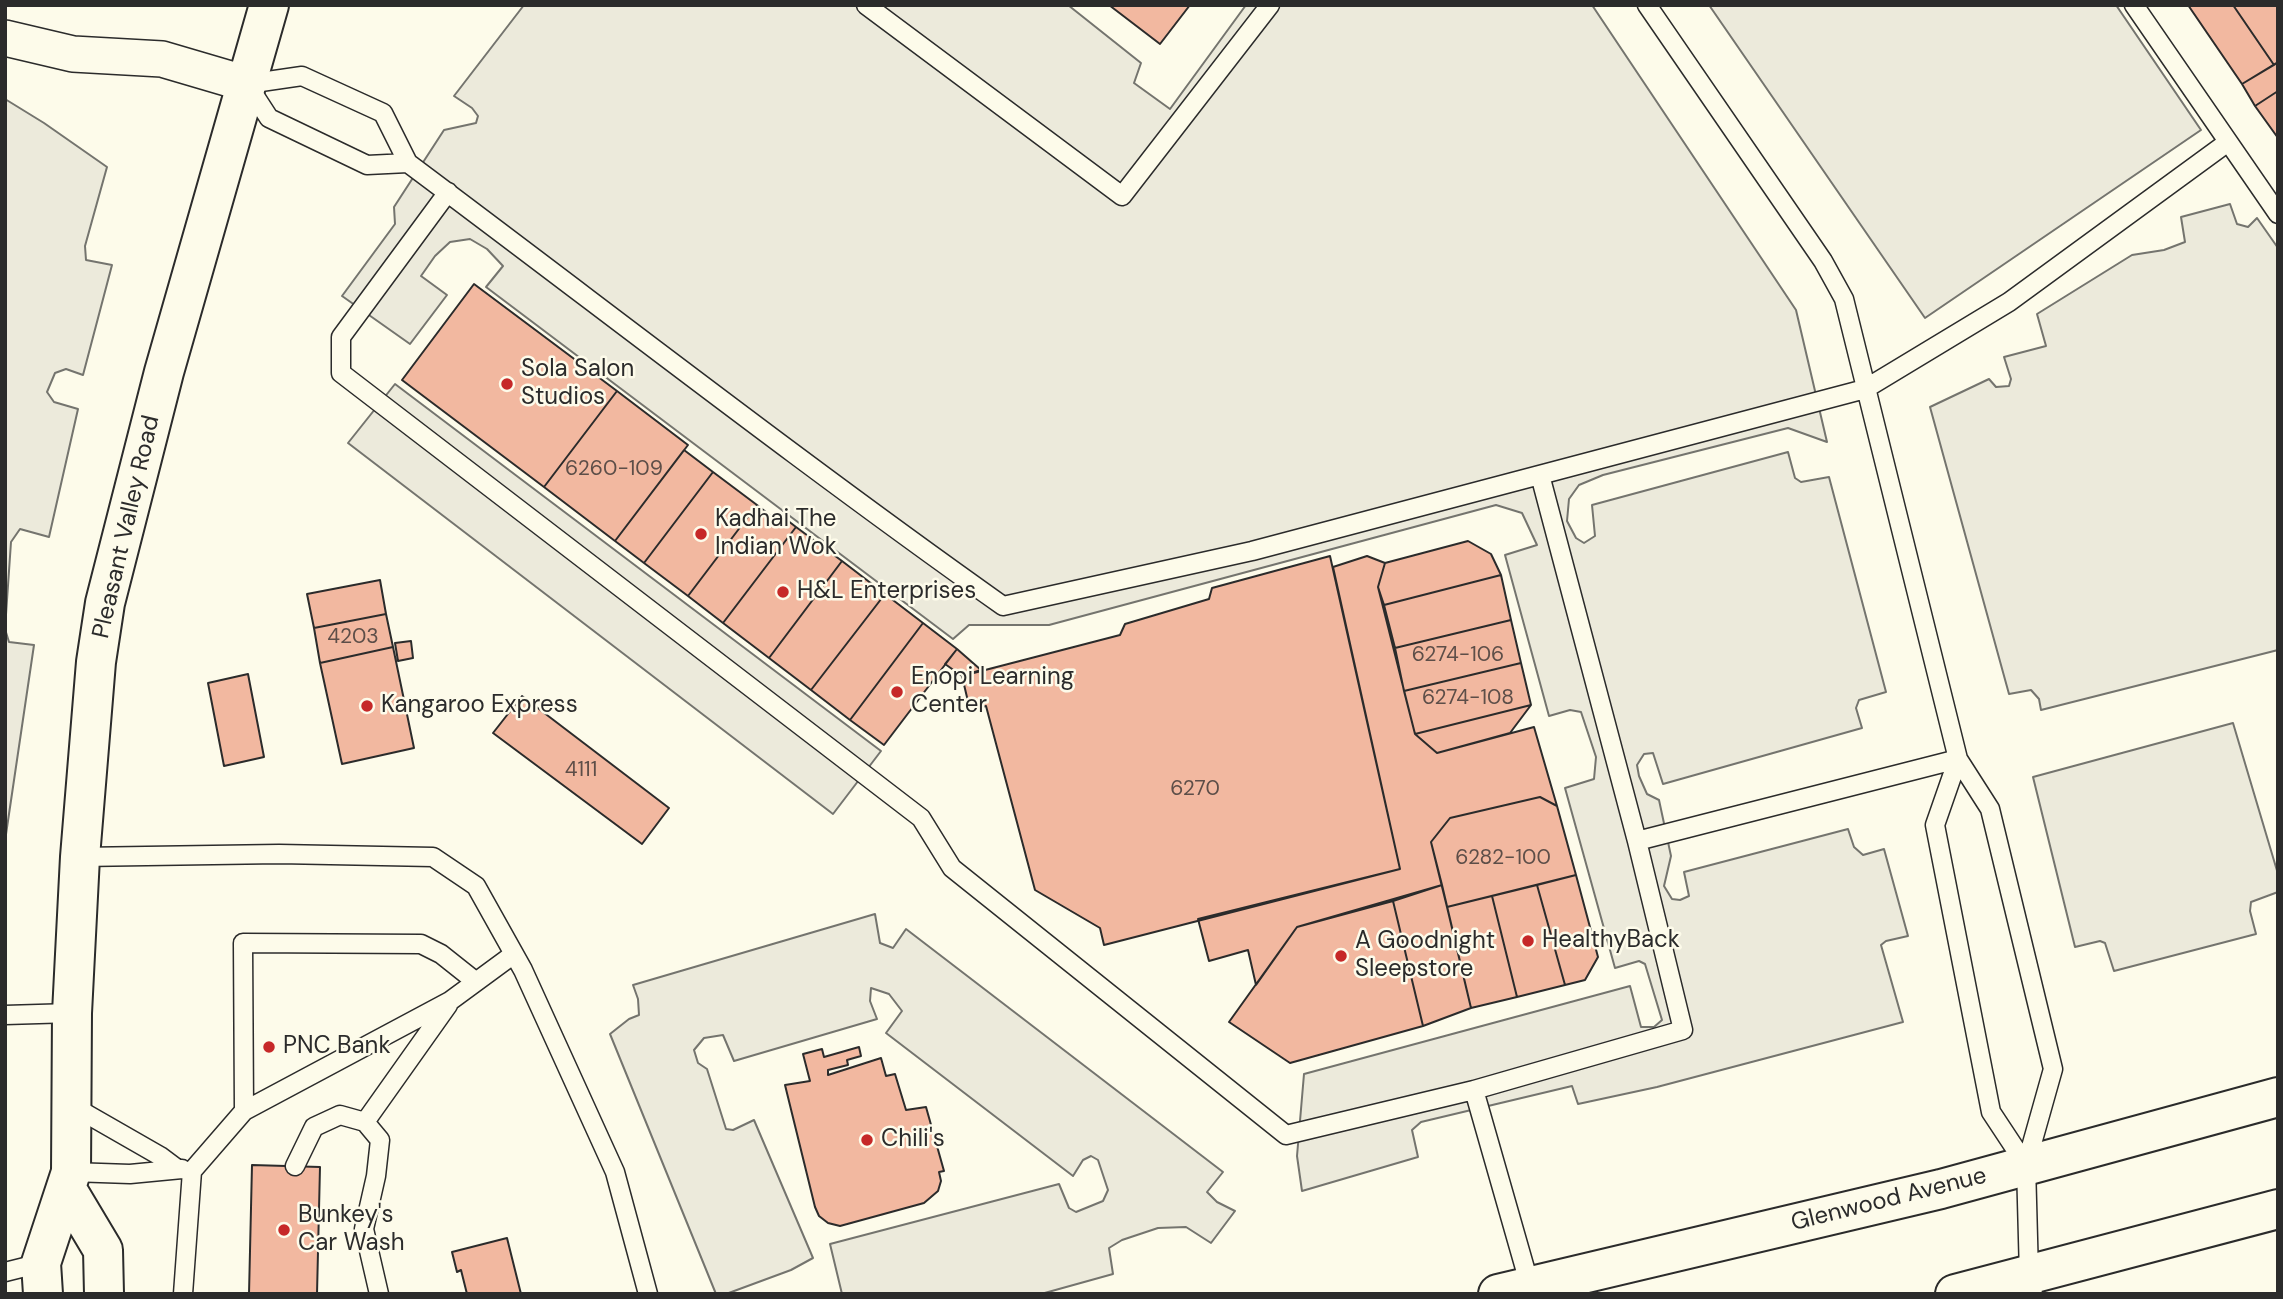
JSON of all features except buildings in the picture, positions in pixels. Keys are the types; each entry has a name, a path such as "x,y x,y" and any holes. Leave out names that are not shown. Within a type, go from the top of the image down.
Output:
{"main road":[{"name":"Pleasant Valley Road","path":"30,1276 69,1180 72,1013 80,857 96,662 105,603 164,372 269,5"},
{"name":"Glenwood Avenue","path":"1514,1290 1941,1189 2278,1097"},
{"path":"69,1180 103,1250 104,1294"},
{"path":"1955,1294 2031,1284 2278,1209"}],"street":[{"path":"5,38 73,54 162,59 247,84"}],"lane":[{"path":"866,5 1122,196 1270,5"},
{"path":"1647,5 1823,261 1844,299 1958,760 1990,808 2053,1069 2026,1165 2031,1284"},
{"path":"2134,5 2278,214"},
{"path":"408,163 367,165 270,118 247,84 302,76 383,113 408,163 879,519 1003,606 1252,551 1865,389 2009,302 2228,142"},
{"path":"448,192 341,337 341,373 921,818 952,869 1286,1135 1475,1090 1683,1030 1637,841 1540,475"},
{"path":"1637,841 1958,760"},
{"path":"1958,760 1935,825 1991,1112 2026,1165"},
{"path":"80,857 279,854 433,857 476,886 514,954 615,1172 648,1294"},
{"path":"244,1111 243,943 421,944 441,954 475,981"},
{"path":"69,1180 184,1170 244,1111 450,1001 514,954"},
{"path":"365,1122 450,1001"},
{"path":"5,1015 72,1013"},
{"path":"1475,1090 1514,1290"},
{"path":"71,1105 184,1170"},
{"path":"295,1166 314,1127 340,1115 365,1122 380,1140 376,1175 364,1228 379,1294"},
{"path":"183,1294 184,1170"}],"shaded area":[{"path":"524,5 1068,5 1141,63 1134,83 1170,109 1246,5 1592,5 1796,310 1827,442 1788,428 1603,475 1579,485 1569,499 1567,521 1576,538 1584,543 1595,536 1592,505 1788,452 1795,478 1801,482 1829,477 1886,692 1859,700 1856,708 1862,728 1663,784 1653,753 1644,754 1637,765 1639,776 1647,794 1659,800 1671,856 1664,886 1672,899 1680,900 1689,896 1684,872 1848,829 1854,847 1863,855 1884,849 1908,936 1886,941 1881,945 1903,1022 1657,1087 1578,1104 1572,1086 1421,1122 1412,1130 1418,1157 1302,1191 1297,1156 1304,1074 1630,986 1641,1027 1654,1027 1662,1020 1645,964 1639,961 1615,968 1565,788 1594,779 1596,757 1581,712 1570,710 1549,716 1505,555 1537,545 1522,513 1496,505 1049,625 969,625 953,639 486,287 503,266 487,249 470,239 450,242 435,256 421,276 447,295 410,344 342,296 395,224 394,207 444,130 476,123 478,116 472,108 454,96"},
{"path":"1709,5 2116,5 2201,130 1925,318"},
{"path":"5,99 107,167 85,246 86,260 112,265 83,375 66,369 55,373 47,392 54,402 78,409 49,537 20,529 11,542 5,629"},
{"path":"2230,204 2237,224 2248,227 2257,218 2278,248 2278,650 2041,710 2039,699 2031,690 2009,694 1930,407 1989,379 1996,387 2009,386 2011,379 2004,357 2046,346 2037,314 2132,255 2164,250 2185,242 2181,217"},
{"path":"395,384 881,751 833,814 348,443"},
{"path":"5,629 9,642 34,645 5,841"},
{"path":"2233,723 2278,874 2278,892 2251,902 2250,911 2256,934 2114,971 2105,943 2100,941 2075,947 2033,777"},
{"path":"875,914 880,943 893,948 906,929 1223,1172 1207,1192 1217,1202 1235,1211 1211,1243 1186,1227 1158,1228 1122,1240 1109,1248 1113,1274 1041,1294 842,1294 830,1244 1059,1184 1069,1208 1076,1212 1103,1201 1108,1190 1098,1160 1091,1156 1083,1160 1073,1176 886,1033 902,1011 889,994 871,988 870,1001 877,1019 734,1061 723,1035 704,1038 694,1050 698,1063 707,1069 726,1129 733,1130 754,1120 813,1258 791,1270 726,1294 716,1294 610,1034 629,1019 639,1015 638,999 633,985"}],"place":[{"name":"Sola Salon Studios","path":"507,384"},
{"name":"Kadhai The Indian Wok","path":"701,534"},
{"name":"H&L Enterprises","path":"783,592"},
{"name":"Enopi Learning Center","path":"897,692"},
{"name":"Kangaroo Express","path":"367,706"},
{"name":"HealthyBack","path":"1528,941"},
{"name":"A Goodnight Sleepstore","path":"1341,956"},
{"name":"PNC Bank","path":"269,1047"},
{"name":"Chili's","path":"867,1140"},
{"name":"Bunkey's Car Wash","path":"284,1230"}]}
